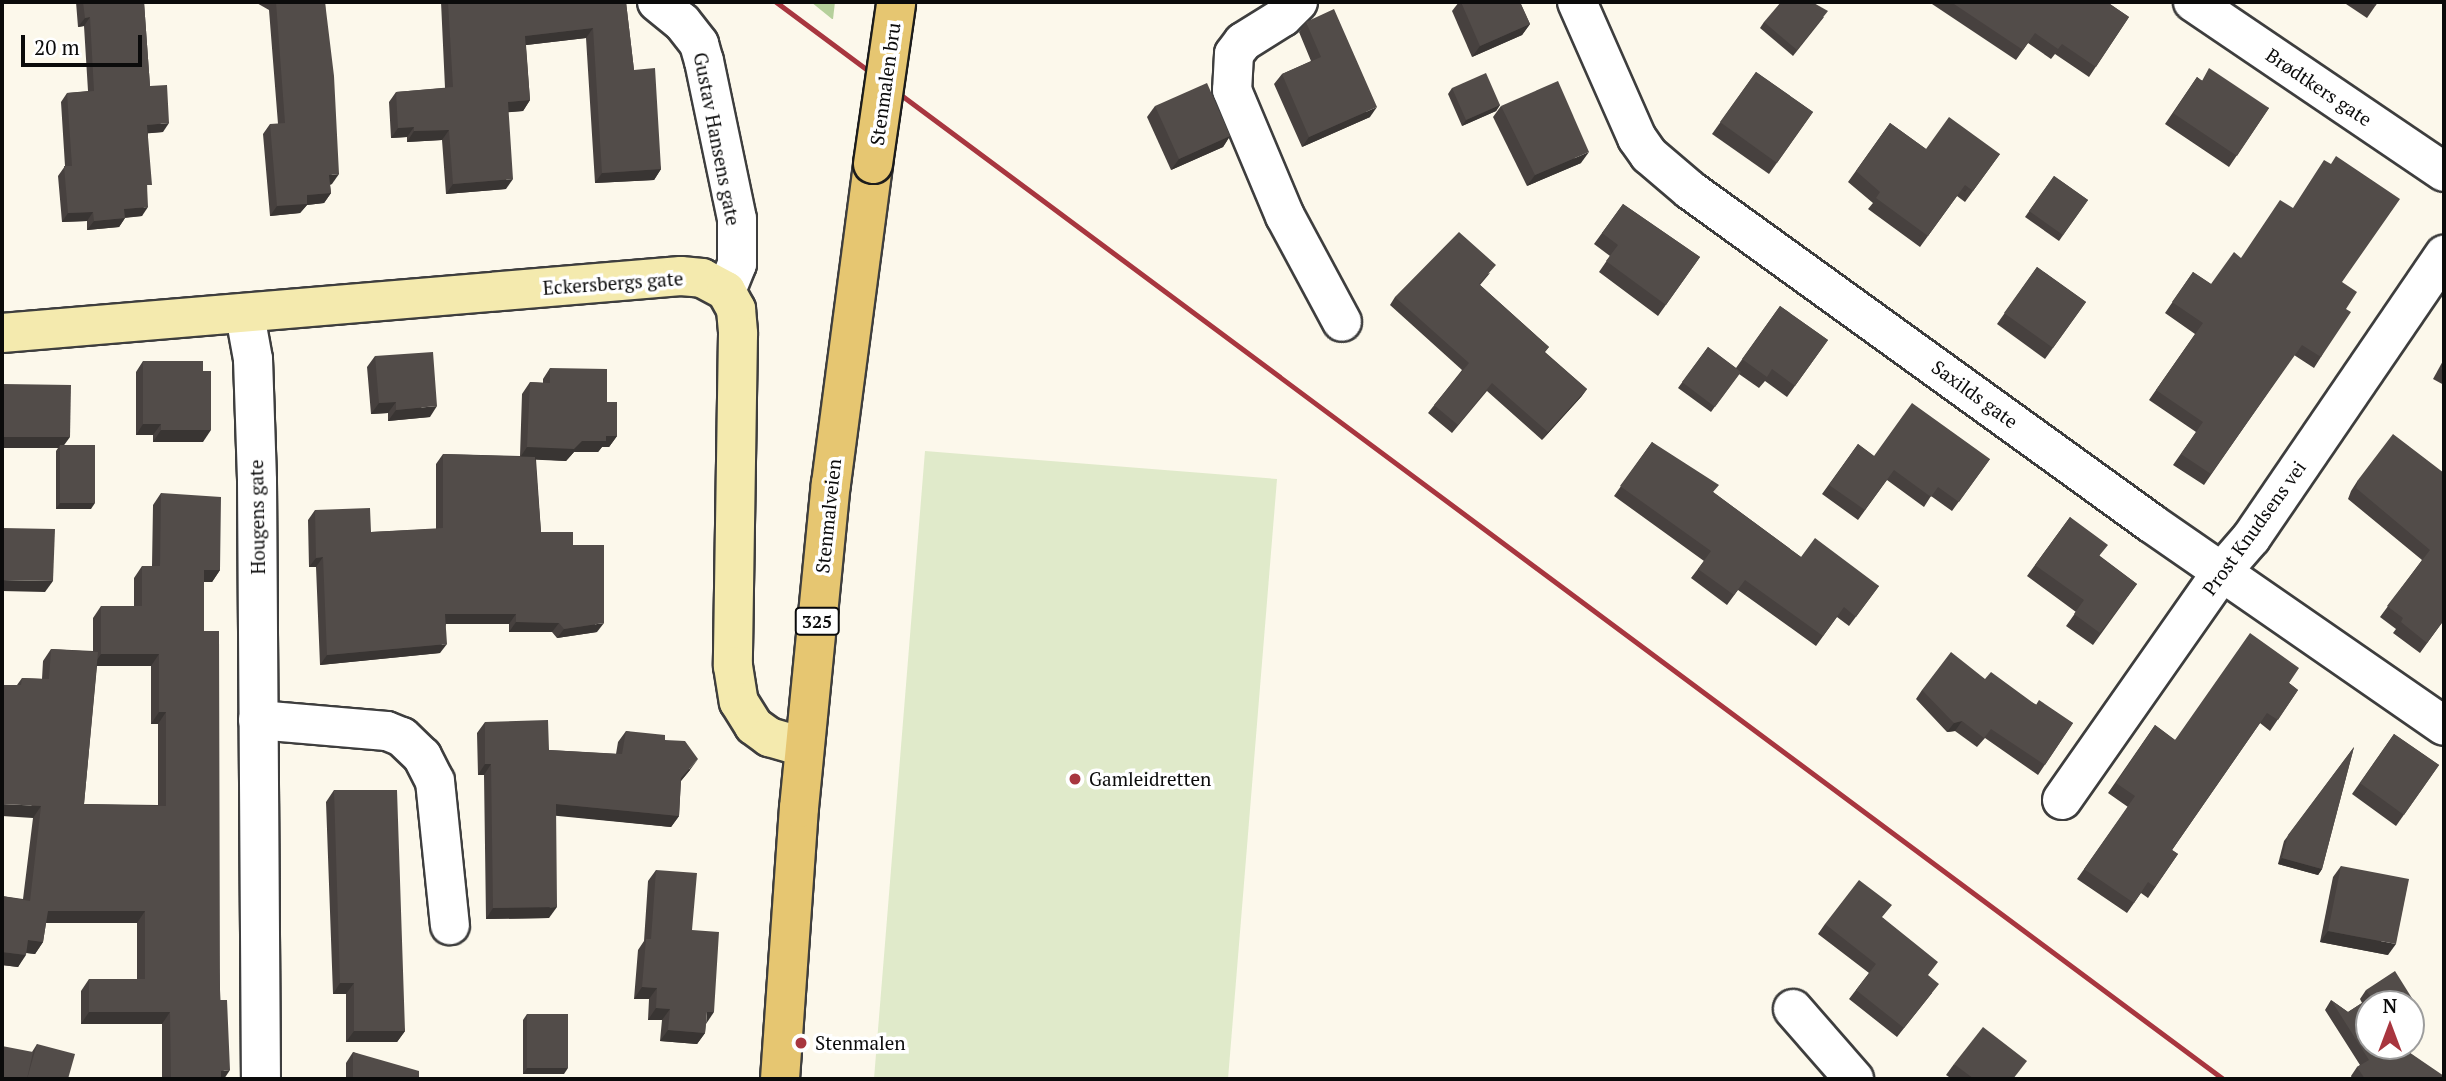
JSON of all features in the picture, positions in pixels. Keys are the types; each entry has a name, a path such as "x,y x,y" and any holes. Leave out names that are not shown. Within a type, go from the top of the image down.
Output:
{"main road":[{"name":"Stenmalen bru","path":"873,164 896,3"},
{"name":"Stenmalveien","path":"780,1079 804,747 831,484 873,164"},
{"name":"Eckersbergs gate","path":"2,333 245,315 681,276 702,278 726,291"},
{"path":"726,291 736,309 738,334 733,666 739,702 754,726 769,737 804,747"}],"street":[{"name":"Gustav Hansens gate","path":"657,2 682,22 699,44 704,61 737,219 737,264 726,291"},
{"path":"1298,2 1283,17 1243,42 1234,54 1231,90 1285,216 1342,322"},
{"name":"Saxilds gate","path":"1577,2 1637,138 1648,155 1690,190 2151,523 2224,569 2444,726"},
{"name":"Brødtkers gate","path":"2193,2 2444,172"},
{"name":"Prost Knudsens vei","path":"2062,800 2224,569 2250,538 2444,255"},
{"name":"Hougens gate","path":"245,315 253,359 257,481 261,1079"},
{"path":"258,720 387,730 402,737 422,756 435,781 450,925"},
{"path":"1793,1009 1854,1079"}],"green space":[{"path":"811,2 835,2 833,19 832,19"},
{"name":"Gamleidretten","path":"925,451 1277,479 1228,1079 874,1079"}],"building":[{"path":"83,2 144,2 150,86 167,85 169,123 147,125 152,185 147,185 148,207 124,209 125,218 94,221 93,212 68,213 64,166 72,166 67,93 94,91 90,17 85,18"},
{"path":"276,2 325,2 334,76 339,174 329,175 331,193 307,195 307,204 277,206 270,124 285,123"},
{"path":"448,2 626,2 634,70 655,68 661,169 602,173 593,28 525,36 530,100 508,102 513,179 453,184 449,130 414,131 414,127 398,128 396,92 453,87"},
{"path":"1461,2 1520,2 1530,24 1480,46"},
{"path":"1781,2 1812,2 1828,11 1797,50 1764,22"},
{"path":"1951,2 2107,2 2129,17 2096,67 2062,44 2058,49 2035,33 2023,50"},
{"path":"1334,9 1377,107 1309,137 1282,74 1321,57 1306,22"},
{"path":"2209,68 2269,108 2237,156 2173,113 2197,77 2202,81"},
{"path":"1756,72 1813,112 1777,163 1720,122"},
{"path":"1486,73 1500,105 1466,120 1452,88"},
{"path":"1558,81 1589,152 1535,175 1501,106"},
{"path":"1207,83 1230,136 1179,159 1155,106"},
{"path":"1949,117 2000,154 1973,191 1965,185 1928,236 1876,198 1880,192 1856,171 1890,123 1926,149"},
{"path":"2336,156 2400,199 2342,282 2357,292 2346,309 2351,312 2321,357 2302,345 2211,474 2181,454 2203,422 2156,390 2203,323 2172,302 2193,272 2211,284 2234,252 2241,258 2280,200 2293,208 2324,160 2331,164"},
{"path":"2054,176 2088,200 2063,235 2029,211"},
{"path":"1623,204 1700,257 1666,305 1606,261 1618,245 1602,233"},
{"path":"1459,232 1496,265 1479,284 1549,347 1544,352 1587,389 1548,432 1492,383 1458,425 1434,405 1469,363 1395,297"},
{"path":"2037,267 2086,302 2053,348 2004,313"},
{"path":"1780,306 1828,340 1795,386 1772,369 1767,377 1742,359"},
{"path":"1708,347 1741,372 1715,407 1682,382"},
{"path":"433,352 437,406 396,410 396,402 379,403 375,356"},
{"path":"143,361 203,361 203,371 211,371 211,430 161,430 161,424 143,424"},
{"path":"550,368 607,369 607,402 617,402 617,436 606,436 606,441 582,441 574,449 527,447 530,382 550,383"},
{"path":"3,384 71,385 70,437 2,437"},
{"path":"1912,403 1990,459 1959,502 1938,487 1931,497 1894,470 1865,510 1829,485 1858,444 1874,456"},
{"path":"2393,434 2444,473 2444,620 2427,643 2401,622 2403,618 2387,606 2430,550 2356,488 2358,480"},
{"path":"1652,442 1719,485 1713,492 1801,557 1815,538 1879,586 1856,617 1844,607 1823,636 1745,580 1734,595 1698,569 1711,551 1620,486"},
{"path":"60,445 95,445 95,503 60,503"},
{"path":"443,454 535,457 541,532 573,532 573,545 604,545 604,623 564,629 559,623 516,622 516,614 445,614 447,644 327,655 323,557 316,558 315,510 370,508 371,532 443,528"},
{"path":"161,493 221,497 220,570 204,570 204,631 219,631 220,1000 227,1000 230,1070 221,1071 221,1079 171,1079 170,1012 89,1012 89,979 145,979 145,911 48,911 43,942 28,940 26,955 2,952 2,896 30,901 41,806 2,804 4,685 21,685 22,678 49,679 51,649 98,652 84,804 166,806 166,712 159,712 159,654 101,654 101,606 142,606 142,566 160,566"},
{"path":"2070,517 2108,545 2099,556 2137,584 2100,633 2074,614 2084,600 2035,565"},
{"path":"2,528 55,529 53,581 2,580"},
{"path":"2250,633 2299,668 2289,683 2298,690 2278,720 2267,713 2172,850 2178,854 2155,887 2148,882 2134,903 2084,869 2135,796 2116,783 2155,725 2175,740"},
{"path":"1951,652 1985,679 1991,672 2036,705 2039,700 2073,723 2045,765 1991,729 1984,738 1962,721 1954,723 1922,690"},
{"path":"548,720 549,750 622,754 626,731 665,735 665,740 685,741 698,759 681,778 679,816 556,804 557,907 493,908 491,764 485,764 485,722"},
{"path":"2394,734 2439,765 2404,815 2360,783"},
{"path":"2354,747 2322,869 2282,858 2288,835"},
{"path":"334,790 397,790 405,1031 354,1031 354,983 340,983"},
{"path":"2341,866 2409,879 2396,944 2328,931"},
{"path":"656,870 697,873 692,930 719,932 714,1012 707,1012 705,1033 668,1030 670,1009 656,1008 657,988 642,987 646,939 651,939"},
{"path":"1859,880 1892,905 1882,917 1938,962 1928,975 1939,984 1904,1028 1856,990 1876,964 1825,924"},
{"path":"2395,971 2407,990 2366,990"},
{"path":"2331,1000 2348,1012 2355,1007 2355,1038"},
{"path":"527,1014 568,1014 568,1068 527,1068"},
{"path":"1983,1027 2027,1061 2013,1079 1974,1079 1954,1064"},
{"path":"37,1044 75,1054 68,1079 27,1079"},
{"path":"2,1046 33,1052 27,1079 2,1079"},
{"path":"353,1052 419,1071 419,1079 353,1079"},
{"path":"2369,1060 2421,1060 2444,1076 2444,1079 2365,1079 2357,1067"}],"railway":[{"path":"776,2 2223,1079"}],"place":[{"name":"Gamleidretten","path":"1075,779"},
{"name":"Stenmalen","path":"801,1043"}]}
